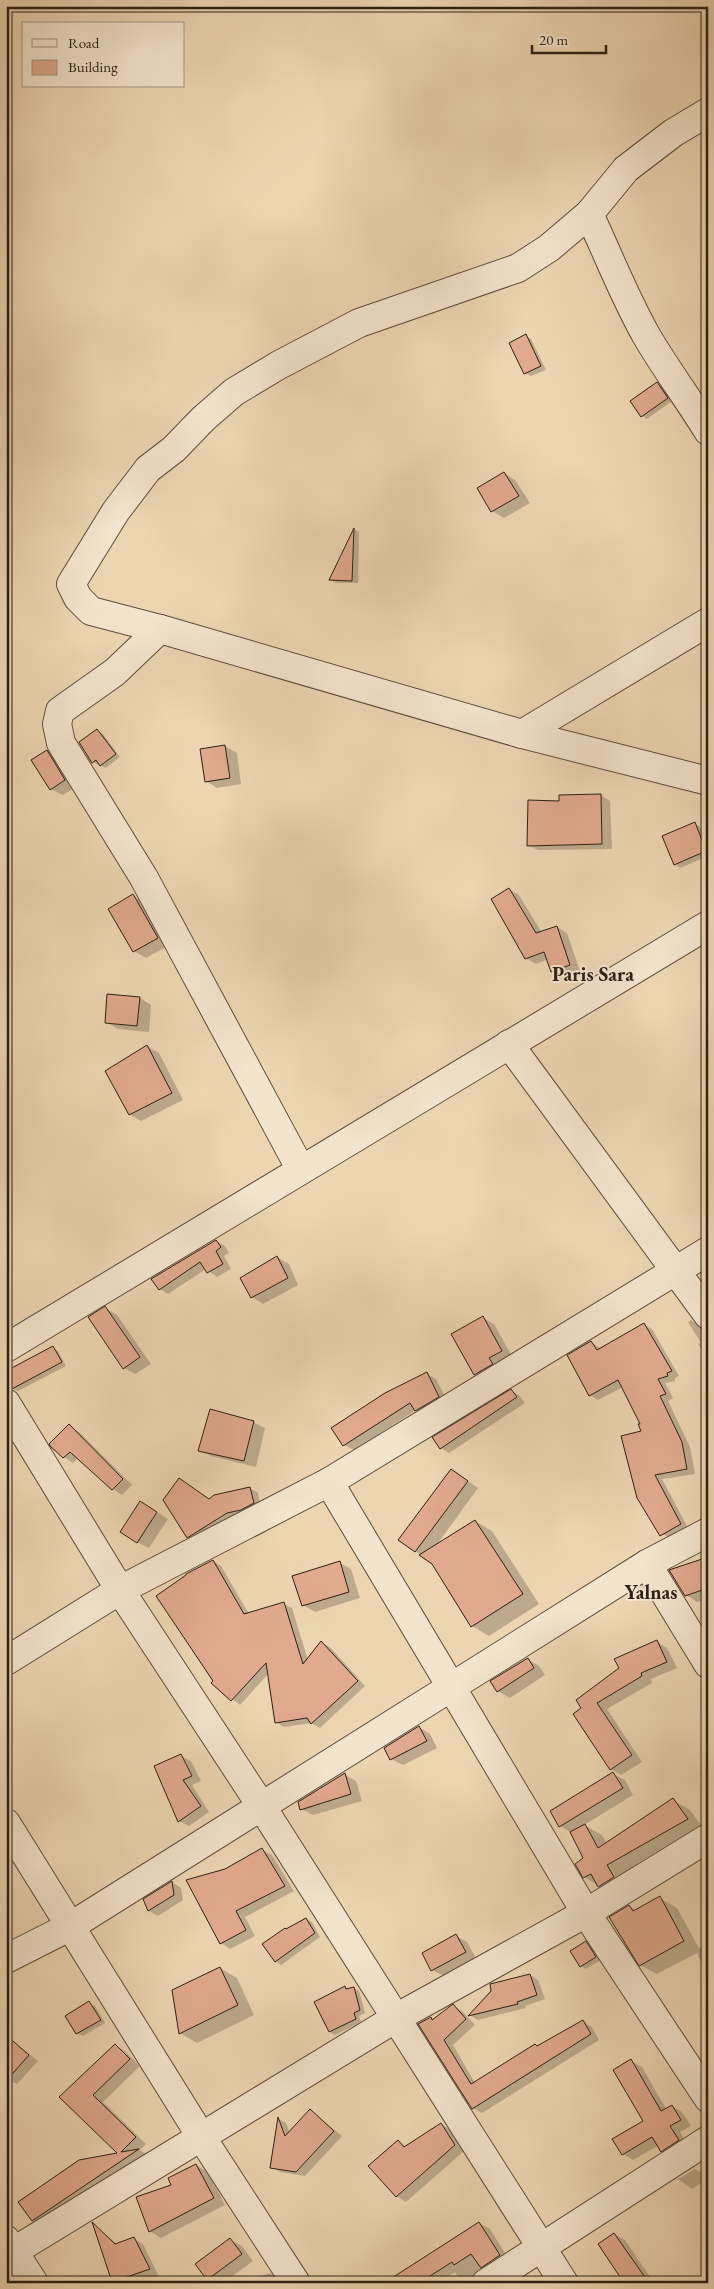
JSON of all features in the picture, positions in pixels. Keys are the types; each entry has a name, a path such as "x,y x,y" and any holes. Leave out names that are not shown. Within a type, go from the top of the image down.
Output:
{"street":[{"path":"708,112 672,133 626,169 589,214 549,248 518,268 359,323 279,365 234,392 203,419 174,449 148,469 116,511 71,584 78,598 91,612 160,629 522,734 708,781"},
{"path":"589,214 645,332 669,374 689,400 708,431"},
{"path":"522,734 708,622"},
{"path":"160,629 115,672 60,711 57,724 60,743 144,878 301,1170"},
{"path":"6,1348 708,925"},
{"path":"509,1044 708,1316"},
{"path":"6,1661 120,1590 329,1482 708,1251"},
{"path":"6,1403 120,1590 262,1808 564,2283"},
{"path":"329,1482 586,1913 708,2098"},
{"path":"6,1959 71,1926 452,1689 647,1564 708,1532"},
{"path":"647,1564 708,1664"},
{"path":"6,1823 202,2138 296,2283"},
{"path":"34,2283 9,2250 202,2138 396,2018 586,1913 708,1838"},
{"path":"486,2283 708,2140"}],"building":[{"path":"526,334 541,366 524,374 509,343"},
{"path":"657,382 668,398 641,417 630,401"},
{"path":"504,472 519,496 491,512 477,488"},
{"path":"354,528 352,581 329,580"},
{"path":"97,729 116,754 100,766 96,760 92,763 79,742"},
{"path":"225,745 230,778 205,782 200,749"},
{"path":"47,750 65,780 50,790 31,760"},
{"path":"601,794 602,844 527,846 528,800 559,801 559,795"},
{"path":"695,822 706,851 674,865 662,836"},
{"path":"509,888 536,933 557,926 570,965 551,972 544,952 525,959 491,899"},
{"path":"133,894 158,938 133,952 108,909"},
{"path":"107,994 140,997 137,1026 105,1023"},
{"path":"147,1045 172,1093 129,1115 105,1071"},
{"path":"216,1240 221,1247 216,1251 223,1264 207,1273 200,1262 159,1290 151,1279"},
{"path":"277,1256 288,1278 251,1298 240,1278"},
{"path":"105,1306 140,1357 123,1369 88,1317"},
{"path":"483,1316 502,1351 489,1358 493,1364 474,1375 451,1334"},
{"path":"644,1323 672,1371 667,1373 668,1376 658,1379 666,1394 660,1396 682,1442 687,1469 655,1475 681,1524 660,1536 637,1498 621,1436 641,1431 638,1424 640,1424 618,1380 589,1396 567,1355 591,1341 597,1350"},
{"path":"53,1346 62,1362 12,1389 7,1388 6,1371"},
{"path":"427,1372 439,1397 415,1411 410,1403 343,1446 331,1428 385,1393"},
{"path":"511,1389 517,1397 440,1449 432,1437"},
{"path":"210,1409 254,1421 244,1461 198,1451"},
{"path":"69,1424 123,1479 112,1490 70,1452 63,1458 50,1446 49,1444"},
{"path":"451,1469 468,1481 415,1552 398,1540"},
{"path":"179,1478 209,1499 214,1495 250,1487 254,1503 241,1510 227,1513 187,1538 163,1500"},
{"path":"140,1501 157,1512 137,1543 120,1532"},
{"path":"475,1520 523,1594 471,1627 432,1564 419,1555"},
{"path":"708,1557 708,1588 685,1596 669,1570"},
{"path":"213,1560 244,1614 284,1602 303,1664 321,1641 358,1681 311,1724 307,1718 275,1723 266,1663 231,1701 211,1683 213,1681 156,1596 186,1574"},
{"path":"340,1561 349,1592 302,1606 292,1576"},
{"path":"657,1640 667,1662 641,1673 642,1676 597,1703 632,1755 610,1770 573,1714 581,1708 576,1700 619,1668 614,1659"},
{"path":"528,1658 534,1668 497,1692 490,1681"},
{"path":"419,1726 427,1741 390,1760 384,1748"},
{"path":"181,1754 192,1776 183,1780 201,1806 178,1822 154,1766"},
{"path":"613,1772 623,1788 559,1827 550,1811"},
{"path":"345,1773 351,1794 300,1810 298,1802"},
{"path":"673,1798 688,1819 607,1865 614,1877 598,1887 591,1874 583,1878 575,1864 583,1858 570,1832 585,1824 598,1848"},
{"path":"262,1848 285,1886 236,1911 246,1930 220,1944 186,1880 225,1869"},
{"path":"172,1881 174,1895 148,1911 143,1899"},
{"path":"660,1896 684,1941 639,1966 609,1917 629,1905 633,1911"},
{"path":"306,1918 315,1933 275,1962 262,1944 285,1928"},
{"path":"456,1934 466,1952 431,1971 422,1953"},
{"path":"586,1941 596,1957 580,1967 570,1951"},
{"path":"220,1967 238,2005 179,2034 172,1990"},
{"path":"530,1974 537,1995 517,2002 518,2004 468,2016 491,1991 490,1984"},
{"path":"345,1986 346,1989 354,1987 360,2010 354,2013 356,2019 329,2032 314,2002"},
{"path":"89,2001 101,2020 76,2034 65,2016"},
{"path":"453,2004 466,2019 444,2040 471,2084 535,2044 537,2046 583,2020 591,2034 472,2109 418,2024 431,2017 432,2020"},
{"path":"6,2035 29,2055 6,2081"},
{"path":"115,2044 130,2059 93,2095 136,2137 121,2152 139,2149 32,2221 18,2202 79,2160 117,2153 59,2097"},
{"path":"631,2059 661,2111 672,2105 681,2120 670,2126 679,2140 661,2152 652,2137 622,2155 612,2139 643,2121 613,2070"},
{"path":"310,2109 334,2131 296,2172 270,2168 278,2117 285,2136"},
{"path":"441,2123 455,2145 396,2197 368,2166 398,2140 404,2147"},
{"path":"196,2164 214,2198 149,2232 136,2197 171,2185 168,2178"},
{"path":"92,2222 115,2244 134,2237 150,2269 112,2282"},
{"path":"479,2222 500,2255 481,2268 471,2254 454,2265 452,2262 419,2283 384,2283"},
{"path":"614,2233 649,2283 624,2283 598,2244"},
{"path":"230,2238 242,2254 207,2280 195,2264"}],"district":[{"name":"Paris Sara","path":"593,974"},
{"name":"Yalnas","path":"651,1592"}]}
